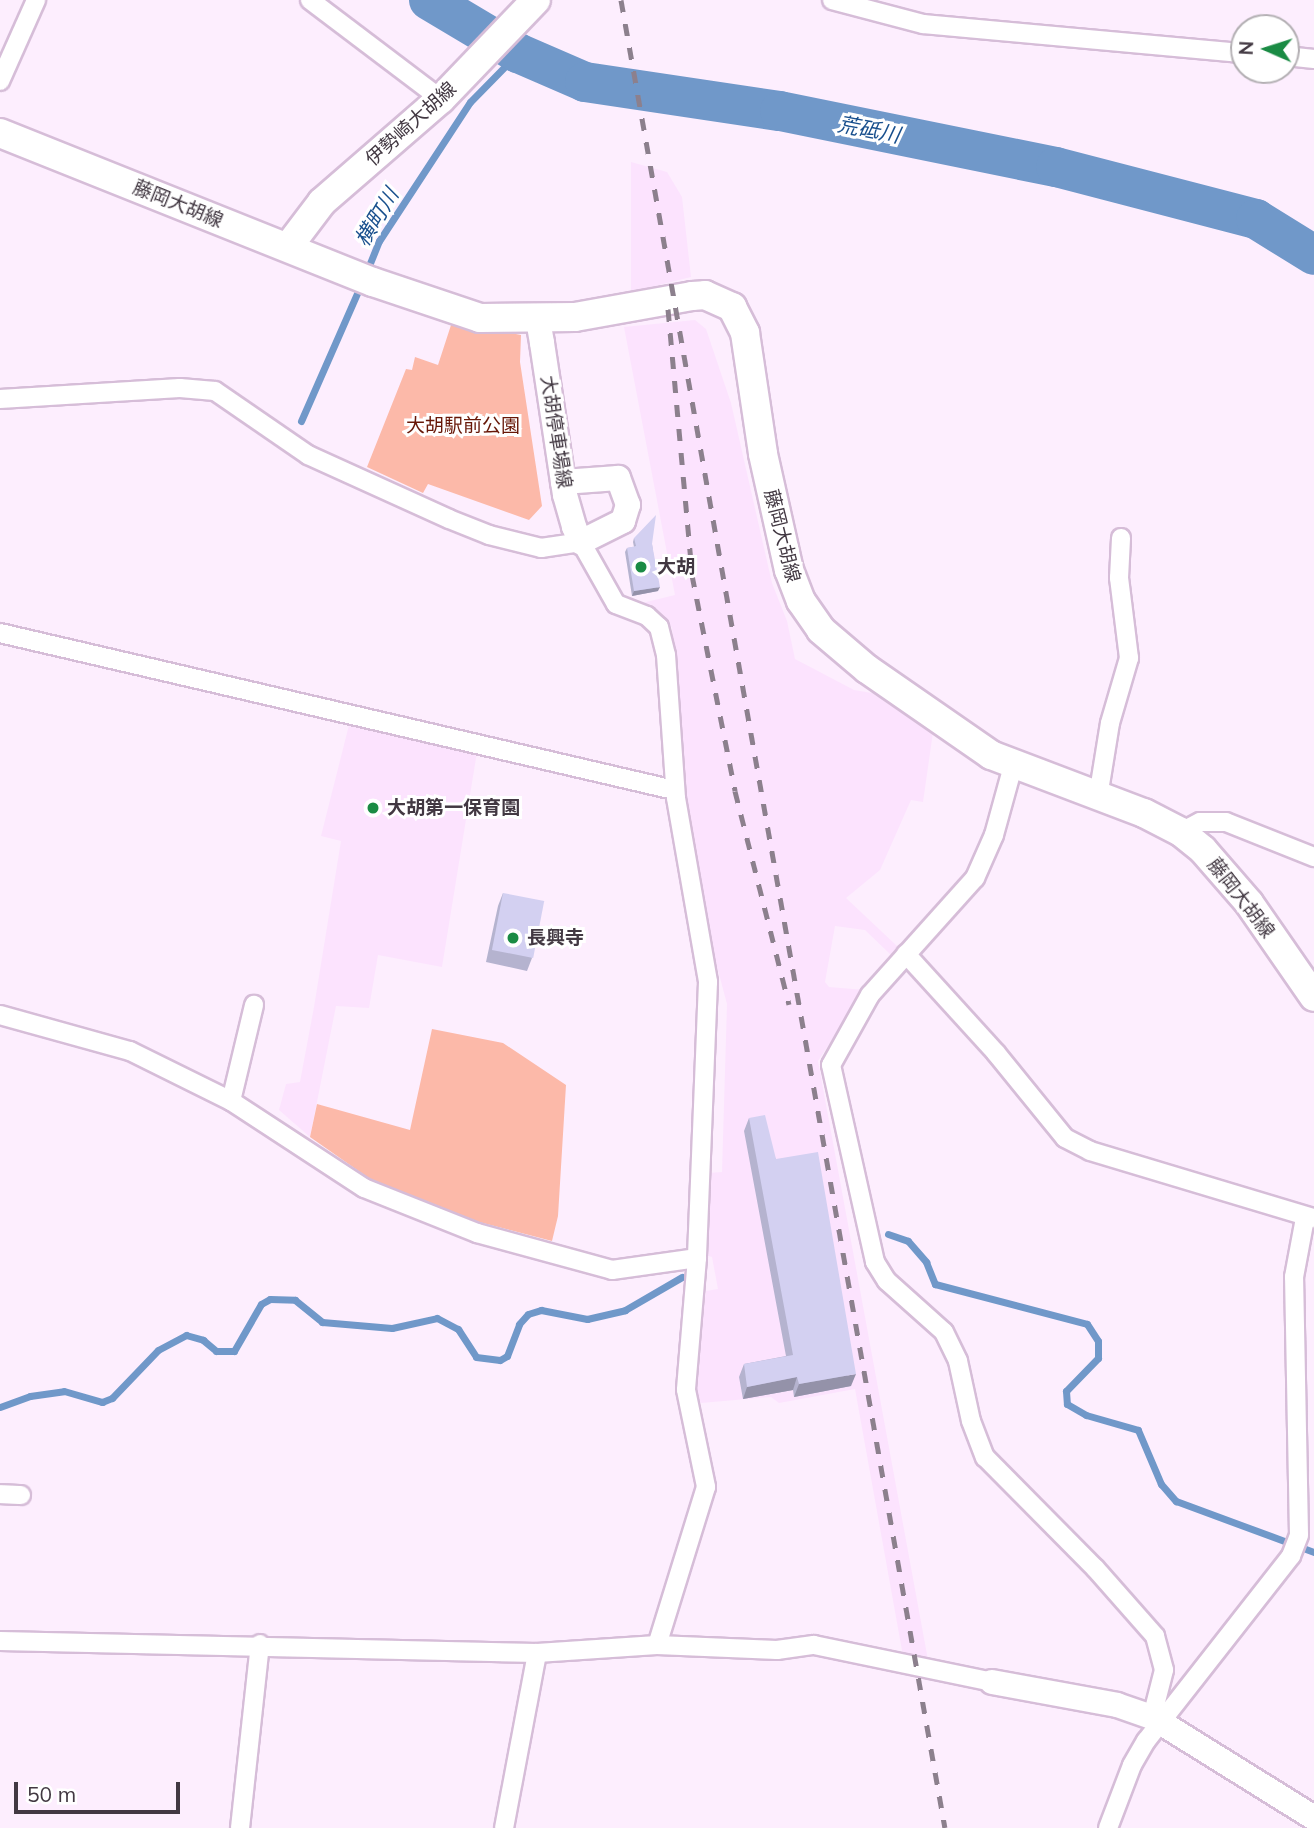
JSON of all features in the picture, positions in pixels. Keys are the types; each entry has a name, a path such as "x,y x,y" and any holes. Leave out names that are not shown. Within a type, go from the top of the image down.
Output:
{"main road":[{"name":"伊勢崎大胡線","path":"288,247 322,202 445,95 536,0"},
{"name":"藤岡大胡線","path":"0,133 364,278 480,318 538,320 705,295 732,307 744,333 770,491 800,601 821,630 849,655 936,719 1013,766 1098,797 1181,832 1210,858 1249,903 1314,997"}],"street":[{"path":"0,81 36,0"},
{"path":"310,0 445,95"},
{"path":"832,0 923,24 1230,52"},
{"name":"大胡停車場線","path":"538,320 563,482 581,542"},
{"path":"0,399 180,388 215,391 308,455 449,519 541,548 581,542 623,521 628,505 626,490 618,478 610,476 563,482"},
{"path":"1098,797 1110,723 1129,658 1119,578 1121,538"},
{"path":"581,542 616,604 654,621 663,637 677,765 674,790 707,974 697,1258 686,1390 706,1487 657,1645"},
{"path":"0,633 674,790"},
{"path":"1013,766 994,835 975,878 870,995 831,1065 869,1248 887,1281 944,1332 958,1361 971,1422 985,1457 1095,1568 1155,1636 1164,1670 1156,1719"},
{"path":"1181,832 1200,822 1226,821 1314,856"},
{"path":"906,954 996,1053 1065,1138 1090,1151 1226,1189 1309,1218 1294,1277 1299,1535 1291,1556 1156,1719 1132,1765 1108,1828"},
{"path":"231,1101 254,1005"},
{"path":"0,1015 130,1051 231,1101 364,1188 477,1233 612,1270 697,1258"},
{"path":"0,1494 21,1495"},
{"path":"0,1641 260,1644 537,1653 657,1645 777,1650 825,1646 992,1682 1117,1705 1156,1719 1314,1818"},
{"path":"240,1828 260,1644"},
{"path":"504,1828 537,1653"}],"shaded area":[{"path":"631,162 667,172 682,197 691,277 631,292"},
{"path":"695,320 706,329 731,403 772,583 787,621 795,659 854,690 884,695 933,732 923,802 911,800 880,870 846,898 898,947 891,955 865,930 835,926 825,982 829,987 865,990 818,1061 928,1660 903,1656 855,1389 779,1403 771,1397 701,1403 696,1396 696,1354 706,1291 718,1289 712,1257 705,1255 708,1173 722,1172 727,1004 707,929 685,791 672,628 660,612 638,604 675,595 624,327"},
{"path":"349,725 477,752 442,967 378,955 369,1008 336,1006 310,1137 279,1110 286,1084 300,1082 314,1007 341,841 321,836"}],"green space":[{"name":"大胡駅前公園","path":"452,322 521,335 520,362 542,506 529,520 428,484 423,493 367,467 406,369 412,370 415,357 438,365"},
{"path":"432,1029 503,1043 566,1085 558,1216 552,1241 479,1222 370,1179 310,1137 317,1104 410,1130"}],"building":[{"path":"656,515 652,544 660,587 634,591 627,548 636,546 634,538"},
{"name":"長興寺","path":"503,893 544,901 533,958 492,950"},
{"path":"765,1115 776,1159 818,1152 856,1374 799,1384 797,1377 747,1387 744,1364 793,1355 749,1118"}],"waterway":[{"name":"荒砥川","path":"429,0 518,53 585,82 780,111 1056,167 1256,219 1314,255"},
{"name":"横町川","path":"366,273 379,241 470,102 518,53"},
{"name":"横町川","path":"301,421 361,284"},
{"path":"888,1234 908,1241 926,1262 935,1284 1087,1324 1098,1341 1098,1358 1066,1391 1067,1404 1086,1415 1138,1430 1161,1484 1176,1501 1314,1552"},
{"path":"0,1407 30,1396 64,1391 102,1402 112,1398 158,1350 186,1335 203,1340 216,1351 234,1351 261,1304 270,1299 295,1300 322,1322 392,1328 437,1318 458,1329 476,1357 500,1360 507,1356 519,1324 528,1314 541,1310 587,1319 625,1310 682,1277"}],"railway":[{"path":"621,0 945,1828"},
{"path":"668,309 692,575 735,791 789,1004"}],"place":[{"name":"大胡","path":"641,567"},
{"name":"大胡第一保育園","path":"373,808"},
{"name":"長興寺","path":"513,938"}]}
